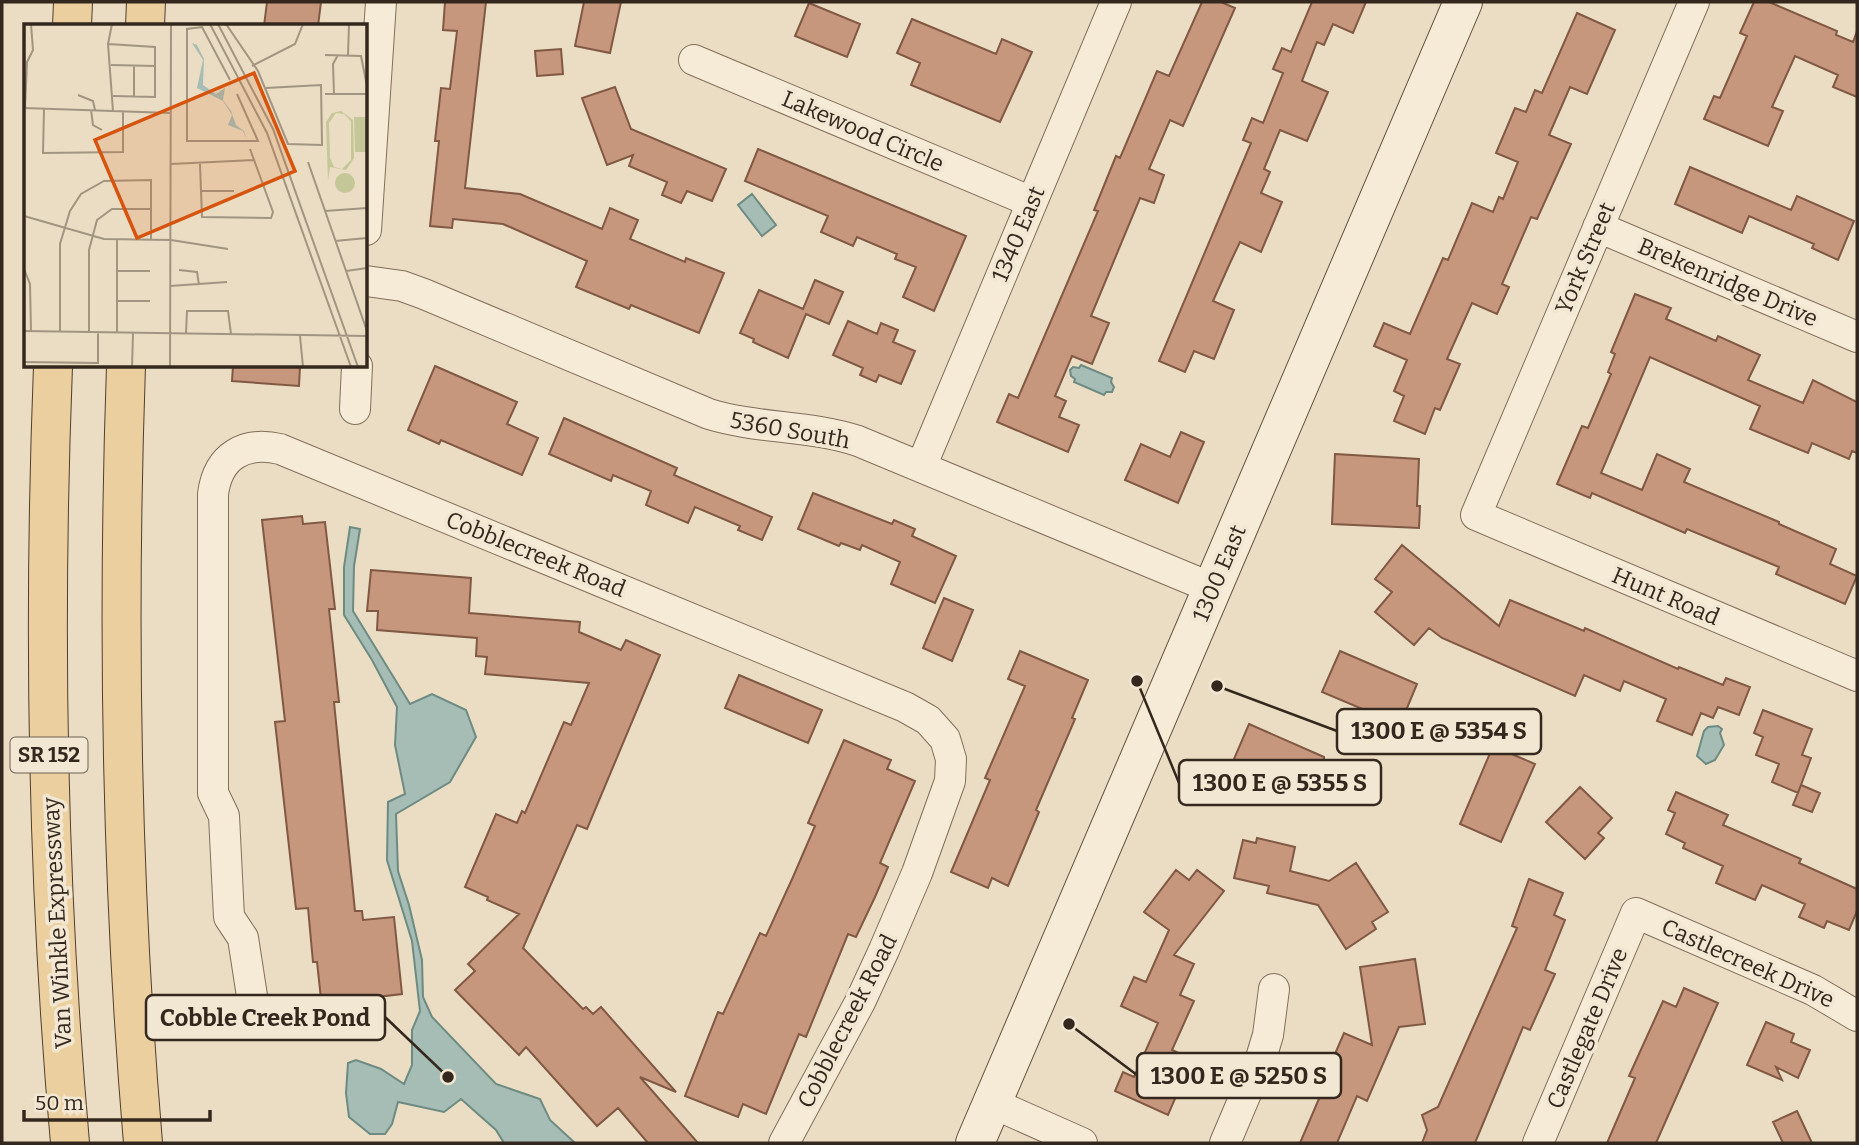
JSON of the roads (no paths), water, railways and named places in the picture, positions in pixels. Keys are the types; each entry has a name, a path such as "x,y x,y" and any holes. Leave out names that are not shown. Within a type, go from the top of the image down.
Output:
{"main road":[{"path":"72,24 74,2"},
{"path":"145,24 146,2"},
{"name":"1300 East","path":"975,1143 1463,2"},
{"name":"Van Winkle Expressway","path":"53,368 48,511 48,717 56,927 70,1143"},
{"path":"126,368 122,503 123,776 128,931 143,1143"}],"street":[{"path":"368,200 381,2"},
{"name":"1340 East","path":"921,467 1116,2"},
{"name":"York Street","path":"1476,515 1694,2"},
{"name":"Lakewood Circle","path":"694,60 1032,202"},
{"name":"Brekenridge Drive","path":"1598,227 1857,337"},
{"name":"5360 South","path":"368,282 402,286 424,293 709,414 739,422 829,432 858,441 1212,588"},
{"path":"355,409 358,368"},
{"name":"Cobblecreek Road","path":"254,1009 243,938 229,917 224,816 213,793 213,494 217,475 227,461 242,451 259,446 281,449 905,707 928,720 940,733 951,759 950,781 922,861 860,1002 784,1143"},
{"name":"Hunt Road","path":"1476,515 1857,676"},
{"name":"Castlecreek Drive","path":"1636,914 1813,990 1857,1016"},
{"name":"Castlegate Drive","path":"1538,1143 1636,914"},
{"path":"1226,1143 1261,1058 1268,1035 1274,989"},
{"path":"992,1103 1082,1143"}],"water":[{"path":"752,194 776,225 762,236 738,205"},
{"path":"1081,365 1112,378 1112,392 1106,392 1104,395 1074,382 1070,370"},
{"path":"350,527 360,529 354,566 353,611 410,704 432,694 466,710 476,737 450,782 396,814 398,871 422,960 423,997 432,1017 496,1084 540,1099 550,1120 575,1143 504,1143 496,1130 461,1099 444,1112 398,1102 392,1124 385,1134 370,1134 349,1117 346,1093 348,1063 356,1060 381,1069 404,1084 412,1065 412,1030 420,1011 412,941 387,860 388,802 405,794 395,745 397,707 344,615 344,567"},
{"path":"1718,726 1722,729 1720,733 1724,745 1715,760 1706,764 1697,756 1704,731 1708,727"}],"place":[{"name":"1300 E @ 5355 S","path":"1137,681"},
{"name":"1300 E @ 5354 S","path":"1217,686"},
{"name":"1300 E @ 5250 S","path":"1069,1024"},
{"name":"Cobble Creek Pond","path":"448,1077"}]}
